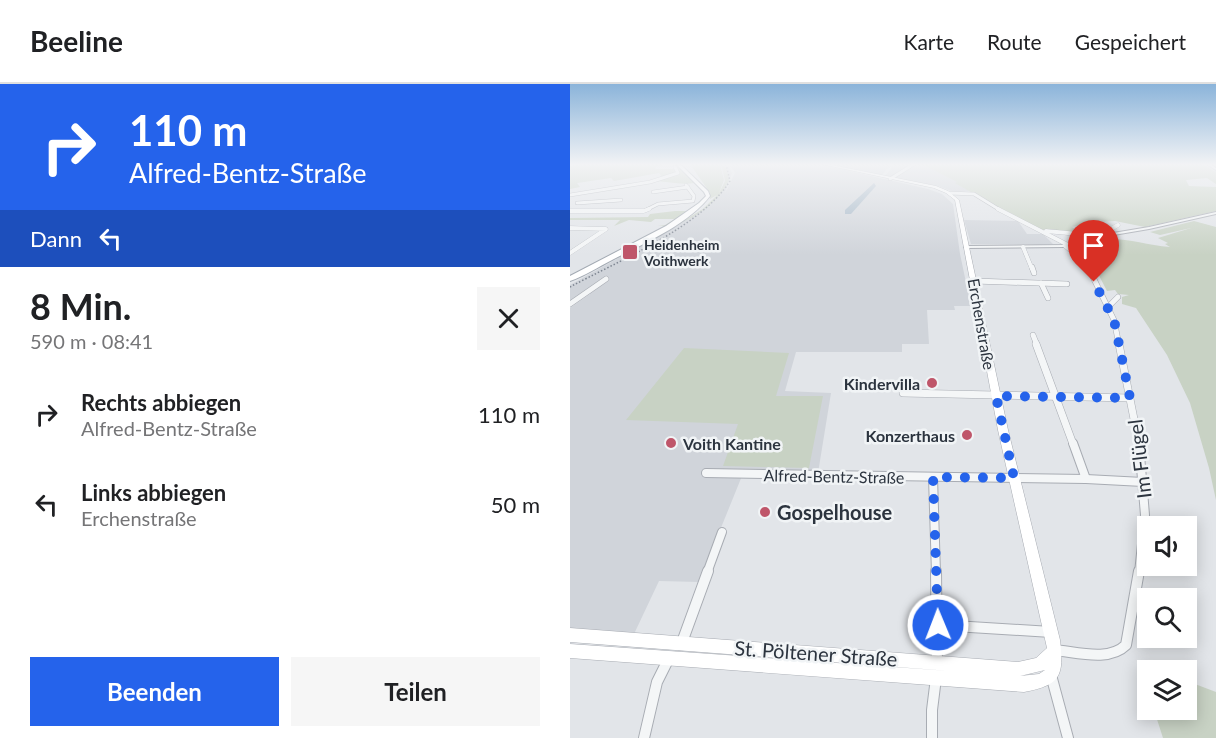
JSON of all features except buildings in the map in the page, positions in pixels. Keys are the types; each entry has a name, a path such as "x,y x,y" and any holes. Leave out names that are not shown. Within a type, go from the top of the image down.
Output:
{"main road":[{"path":"570,279 679,220 706,203 707,195"},
{"name":"Erchenstraße","path":"951,195 957,200 996,396 1051,632 1054,650 1053,672"},
{"name":"St. Pöltener Straße","path":"570,635 676,652"},
{"name":"St. Pöltener Straße","path":"570,651 676,652 937,670 1030,668 1048,658 1054,650"},
{"name":"St. Pöltener Straße","path":"937,670 1024,684 1042,681 1053,672"}],"street":[{"path":"570,210 581,195"},
{"path":"570,210 644,211 658,204 693,201 693,195"},
{"name":"Im Flügel","path":"975,195 1017,220 1044,231 1066,245 1084,262 1114,320 1138,435 1145,515 1142,553 1126,645 1119,652 1110,655 1054,650"},
{"path":"577,203 621,200"},
{"path":"966,247 1066,245 1216,213"},
{"path":"1044,231 1073,234 1112,230 1118,225"},
{"path":"570,228 606,229 570,253"},
{"path":"1023,247 1034,273"},
{"path":"570,304 606,279"},
{"path":"974,281 1067,284"},
{"path":"1041,284 1048,298"},
{"path":"1108,307 1118,297"},
{"path":"1033,335 1086,478"},
{"path":"903,393 1130,398"},
{"name":"Alfred-Bentz-Straße","path":"706,473 1086,478 1143,482"},
{"path":"932,738 938,625 933,477"},
{"path":"644,738 657,682 676,652 722,532"},
{"path":"938,625 1051,632"},
{"path":"1053,672 1068,738"}],"shaded area":[{"path":"719,195 943,195 953,204 971,306 954,306 955,310 927,310 929,344 902,344 902,352 796,352 785,391 831,393 818,473 744,471 699,582 659,581 634,634 570,629 570,308 590,294 584,293 570,302 570,285 678,225 712,203"},
{"path":"964,220 1018,221 1027,234 1043,234 1053,244 971,244"}],"green space":[{"path":"710,195 720,195 707,207 677,225 703,209 717,195 710,199"},
{"path":"975,195 1216,195 1216,211 1145,227 1115,221 1072,227 1081,232 1045,231 1021,221"},
{"path":"692,211 666,226 658,225 665,225 675,219 655,219 651,222 629,220 614,226 620,220 570,220 570,218 648,217 650,214"},
{"path":"1194,221 1216,227 1216,500 1190,403 1167,355 1136,308 1122,304 1122,297 1129,295 1118,294 1115,290 1107,291 1092,262 1075,248 1099,240 1111,239 1170,247 1165,244 1168,243 1158,238 1191,228 1160,235 1150,232"},
{"path":"684,348 789,353 776,396 823,396 809,468 723,466 738,424 626,420"},
{"path":"1197,685 1216,692 1216,738 1163,738 1157,720 1197,720"}],"waterway":[{"path":"848,212 865,195"}],"railway":[{"path":"570,287 657,242 700,213 720,195"}],"place":[{"name":"Heidenheim Voithwerk","path":"630,252"},
{"name":"Kindervilla","path":"932,383"},
{"name":"Konzerthaus","path":"967,435"},
{"name":"Voith Kantine","path":"671,443"},
{"name":"Gospelhouse","path":"765,512"}],"route":[{"path":"938,625 933,477 1014,478 996,396 1130,398 1114,320 1094,282"}]}
